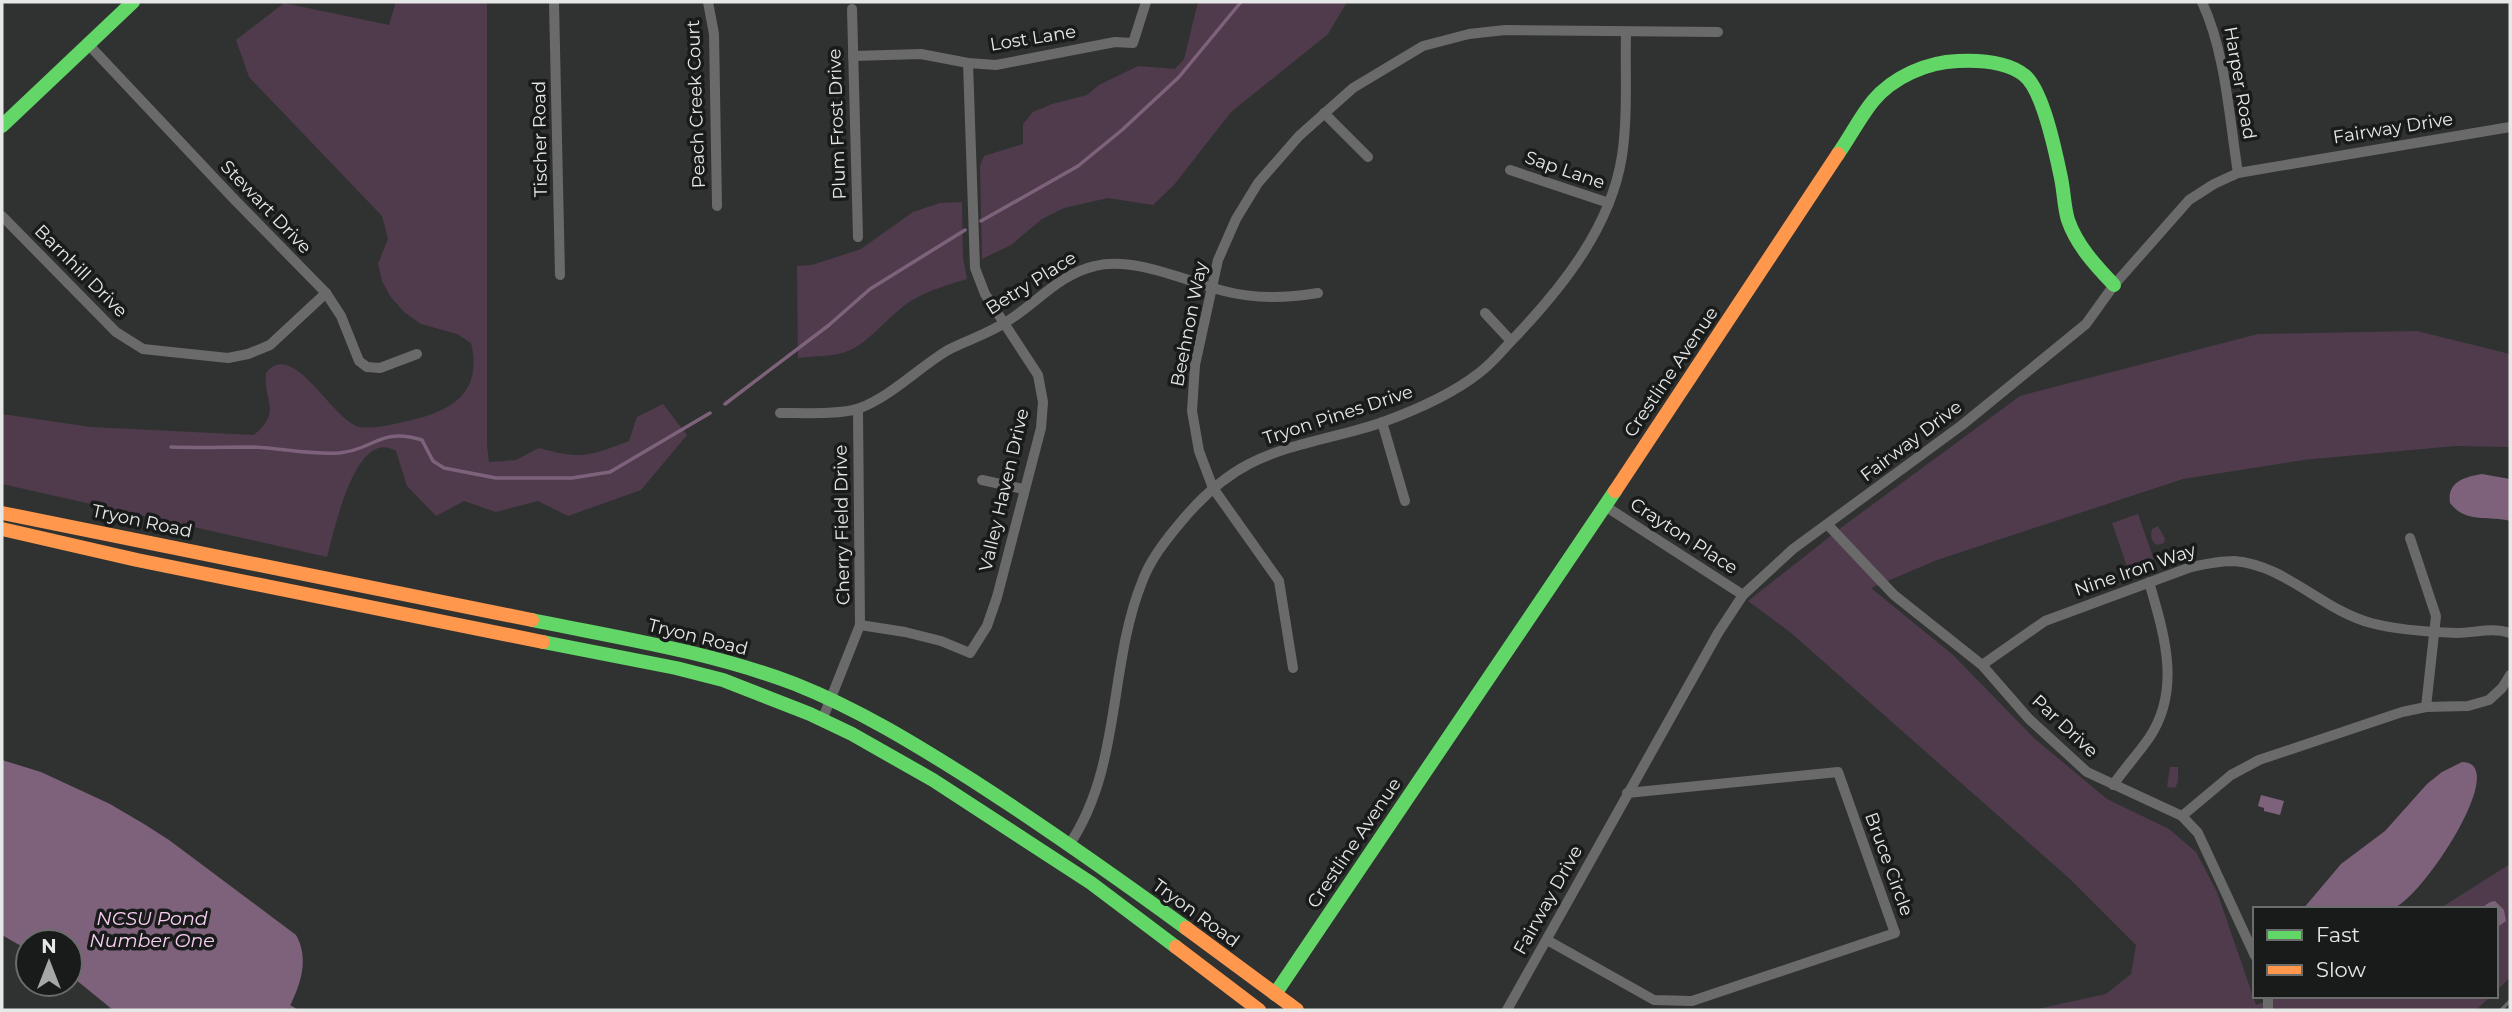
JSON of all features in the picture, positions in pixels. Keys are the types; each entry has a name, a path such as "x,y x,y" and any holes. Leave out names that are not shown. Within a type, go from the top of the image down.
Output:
{"main road":[{"path":"2,126 133,2"},
{"name":"Crestline Avenue","path":"1275,994 1605,506 1874,100 1911,71 1945,62 1977,62 2014,69 2029,79 2040,99 2061,177 2068,219 2077,240 2114,285"},
{"name":"Tryon Road","path":"2,513 681,652 758,672 830,699 909,741 1069,845 1297,1010"},
{"name":"Tryon Road","path":"2,529 150,563 701,673 748,687 823,718 911,766 1063,864 1259,1010"}],"street":[{"name":"Tischer Road","path":"554,2 560,275"},
{"name":"Peach Creek Court","path":"708,2 714,34 717,206"},
{"name":"Lost Lane","path":"853,56 921,54 996,65 1115,42 1133,43 1146,2"},
{"name":"Harper Road","path":"2202,2 2212,23 2238,173"},
{"name":"Plum Frost Drive","path":"852,9 858,237"},
{"name":"Beehnon Way","path":"1293,668 1279,581 1213,488 1199,451 1192,411 1195,365 1218,260 1236,219 1258,183 1299,136 1353,88 1423,46 1469,34 1504,30 1717,32"},
{"name":"Tryon Pines Drive","path":"1069,845 1088,812 1102,775 1125,639 1143,579 1159,549 1213,488 1250,463 1382,422 1429,403 1480,373 1511,341 1573,271 1609,203 1622,157 1626,32"},
{"name":"Stewart Drive","path":"87,43 326,293 341,316 359,361 367,367 380,368 417,354"},
{"name":"Valley Haven Drive","path":"860,625 941,641 970,653 987,626 997,597 1041,428 1043,402 1038,375 981,287 975,268 968,63"},
{"path":"1324,113 1368,157"},
{"name":"Fairway Drive","path":"1507,1010 1627,793 1718,633 1743,595 1793,550 1962,425 2086,324 2114,285 2189,200 2238,173 2510,127"},
{"name":"Sap Lane","path":"1510,170 1609,203"},
{"name":"Barnhill Drive","path":"2,216 100,317 116,332 143,349 228,358 248,354 270,345 326,293"},
{"name":"Betry Place","path":"780,413 858,410 903,383 948,350 1005,323 1079,270 1097,265 1119,263 1257,296 1294,297 1318,293"},
{"path":"1485,313 1511,341"},
{"name":"Cherry Field Drive","path":"823,718 860,625 858,410"},
{"path":"1382,422 1405,501"},
{"path":"982,480 1023,489"},
{"name":"Crayton Place","path":"1605,506 1743,595"},
{"name":"Par Drive","path":"1828,525 1894,595 1982,665 2029,719 2087,772 2182,816 2198,833 2253,952"},
{"path":"2410,538 2436,616 2426,707"},
{"name":"Nine Iron Way","path":"1982,665 2045,621 2191,567 2216,562 2256,565 2278,574 2339,610 2370,623 2434,632 2460,633 2498,629 2510,633"},
{"path":"2113,785 2150,737 2168,689 2169,667 2163,630 2149,582"},
{"path":"2182,816 2231,775 2259,760 2402,712 2426,707 2468,706 2489,700 2502,688 2510,675"},
{"name":"Bruce Circle","path":"1547,940 1654,1000 1692,1001 1895,933 1838,772 1627,793"}],"shaded area":[{"path":"396,2 487,2 489,462 516,460 539,448 575,455 604,450 629,441 637,417 663,404 687,435 641,490 568,516 538,501 496,512 464,501 436,516 407,486 396,451 382,447 369,454 358,467 341,506 327,557 2,484 2,414 91,427 254,435 268,419 270,406 266,373 277,365 288,366 300,373 349,422 360,427 387,425 434,413 458,399 467,389 474,361 471,343 457,334 421,324 404,312 390,296 382,281 378,264 388,239 382,216 249,77 236,40 284,3 389,25"},
{"path":"1198,2 1347,2 1328,34 1231,112 1174,185 1153,205 1108,198 1064,208 1042,219 1011,245 982,259 980,166 984,156 1023,144 1023,124 1033,112 1087,95 1099,85 1138,66 1175,69 1184,59"},
{"path":"962,202 963,258 967,279 911,301 851,350 798,358 797,266 812,265 861,249 913,212 940,203"},
{"path":"2417,331 2510,354 2510,447 2455,446 2303,460 2183,479 1937,560 1871,588 1953,655 2035,739 2107,799 2169,829 2196,852 2217,892 2256,1005 2275,998 2489,998 2476,1010 2033,1010 2106,994 2131,974 2136,945 2070,879 1790,632 1748,601 1842,527 2020,396 2258,334"},
{"path":"2138,514 2154,560 2128,569 2112,523"},
{"path":"2158,526 2165,539 2164,543 2157,545 2151,534 2152,529"},
{"path":"2170,767 2178,767 2178,782 2175,788 2167,787"},
{"path":"2510,864 2510,978 2498,989 2498,907 2442,907"}],"water":[{"path":"2482,474 2510,479 2510,521 2463,514 2450,503 2454,485 2463,479"},
{"name":"NCSU Pond Number One","path":"2,760 41,772 110,804 169,840 296,935 302,954 302,973 288,1010 113,1010 84,986 84,928 14,928 14,942 2,935"},
{"path":"2462,762 2475,768 2477,783 2458,831 2424,881 2407,899 2395,907 2305,907 2341,864 2385,831 2427,784 2442,772"},
{"path":"2261,795 2284,801 2280,815 2264,811 2264,808 2258,806"},
{"path":"2495,901 2504,910 2506,921 2498,927 2498,907 2483,907"}],"waterway":[{"path":"981,221 1078,166 1122,130 1179,77 1241,2"},
{"path":"725,404 829,325 870,289 965,230"},
{"path":"171,447 252,447 339,453 396,436 422,440 433,461 444,468 496,478 572,478 610,472 710,413"},
{"path":"290,1007 295,1010"}],"railway":[{"path":"2501,1010 2510,1001"}],"traffic: fast":[{"path":"2,126 133,2"},
{"path":"1838,154 1881,92 1911,72 1934,64 1966,61 1992,62 2017,70 2031,82 2043,107 2056,154 2067,215 2076,238 2114,285"},
{"path":"1275,994 1615,491"},
{"path":"532,620 731,663 795,684 841,704 908,740 972,780 1080,852 1186,928"},
{"path":"543,642 723,680 810,714 852,734 933,780 1091,883 1176,947"}],"traffic: slow":[{"path":"1615,491 1838,154"},
{"path":"2,513 532,620"},
{"path":"2,529 137,560 543,642"},
{"path":"1186,928 1297,1010"},
{"path":"1176,947 1259,1010"}]}
